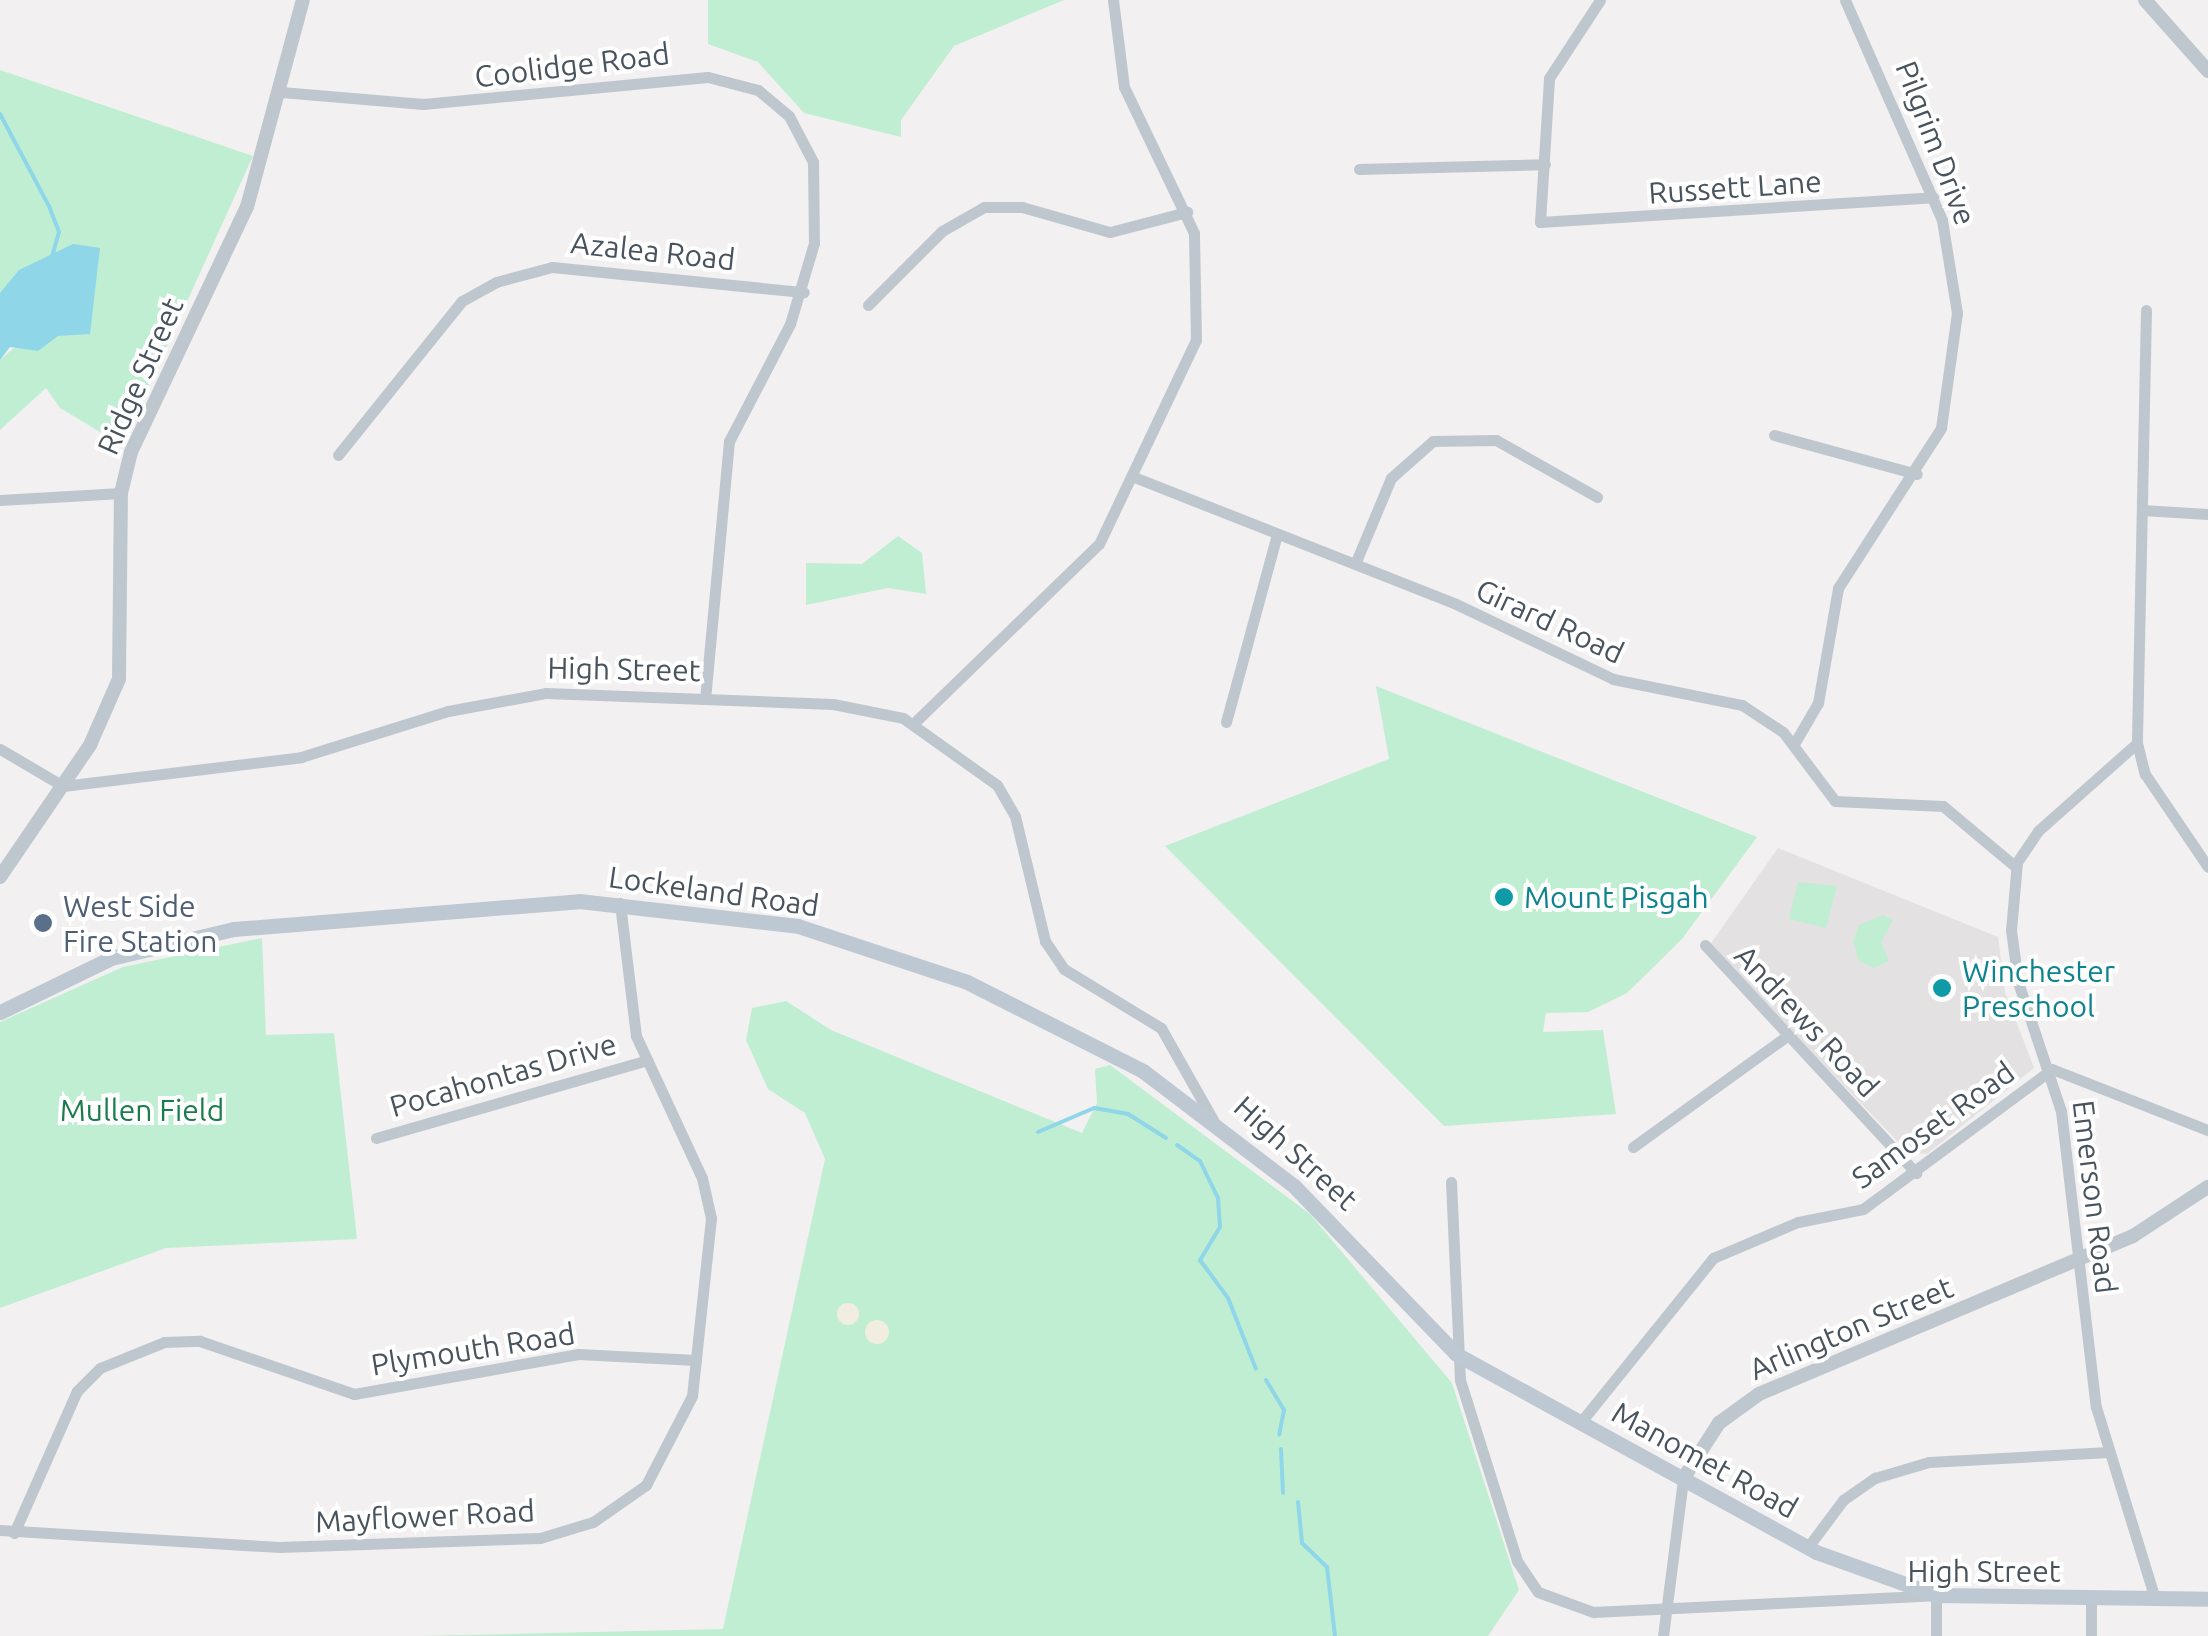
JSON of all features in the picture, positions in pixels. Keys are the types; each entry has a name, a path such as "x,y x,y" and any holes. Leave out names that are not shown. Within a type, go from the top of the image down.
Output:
{"main road":[{"name":"Lockeland Road","path":"0,1012 111,958 234,929 495,902 620,903 798,926 886,952 1084,1036 1213,1120"},
{"name":"High Street","path":"1213,1120 1346,1235 1456,1354"},
{"name":"Manomet Road","path":"1456,1354 1808,1547 1936,1594"},
{"name":"High Street","path":"1936,1594 2208,1599"}],"street":[{"name":"Ridge Street","path":"0,877 63,786 119,680 121,493 130,452 246,208 302,0"},
{"path":"914,723 1080,569 1134,477 1196,340 1200,268 1187,212 1124,87 1113,0"},
{"path":"1358,170 1544,164 1549,78 1600,0"},
{"name":"Pilgrim Drive","path":"1794,744 1818,702 1824,638 1838,588 1917,474 1945,414 1957,313 1933,197 1845,0"},
{"path":"2144,0 2208,71"},
{"name":"Coolidge Road","path":"280,92 423,104 648,76 736,81 776,102 813,162 814,243 804,292 729,441 705,698"},
{"name":"Russett Lane","path":"1544,164 1540,222 1933,197"},
{"path":"868,306 942,231 984,207 1022,207 1110,232 1187,212"},
{"name":"Azalea Road","path":"338,455 462,301 496,282 552,266 804,292"},
{"path":"2146,310 2137,743 2145,774 2208,867"},
{"path":"1774,435 1917,474"},
{"path":"1355,564 1391,478 1441,439 1496,440 1596,497"},
{"name":"Girard Road","path":"1134,477 1355,564 1613,679 1742,706 1794,744 1835,801 1943,806 2016,868"},
{"path":"0,500 121,493"},
{"path":"2142,510 2208,514"},
{"path":"1226,722 1277,534"},
{"name":"High Street","path":"63,786 301,756 500,698 705,698 869,708 914,723 997,784 1015,816 1045,942 1064,969 1161,1028 1213,1120"},
{"path":"2016,868 2062,805 2137,743"},
{"path":"0,749 32,764 63,786"},
{"name":"Emerson Road","path":"2016,868 2018,982 2052,1069 2109,1452 2155,1600"},
{"name":"Mayflower Road","path":"0,1530 314,1547 570,1531 620,1508 668,1457 696,1360 712,1254 708,1200 644,1061 620,903"},
{"name":"Andrews Road","path":"1705,945 1784,1038 1916,1173"},
{"path":"1633,1147 1784,1038"},
{"name":"Pocahontas Drive","path":"376,1138 644,1061"},
{"name":"Samoset Road","path":"1580,1424 1713,1258 1798,1222 1863,1209 2052,1069 2208,1130"},
{"path":"1451,1182 1456,1354"},
{"name":"Arlington Street","path":"1663,1636 1683,1480 1720,1423 1759,1394 2082,1258 2208,1187"},
{"name":"Plymouth Road","path":"14,1532 77,1391 100,1368 164,1342 200,1341 354,1394 578,1354 696,1360"},
{"name":"High Street","path":"1456,1354 1516,1560 1538,1592 1580,1612 1936,1594"},
{"path":"1808,1547 1843,1500 1876,1478 1929,1462 2109,1452"},
{"path":"1936,1594 1936,1636"},
{"path":"2090,1636 2091,1599"}],"shaded area":[{"path":"1778,848 1998,937 2005,992 2034,1068 1927,1154 1908,1152 1709,946"}],"green space":[{"path":"708,0 1064,0 954,46 901,120 901,137 804,113 758,62 708,44"},
{"path":"0,70 253,156 122,445 60,408 46,388 0,430 0,360 16,346 0,320"},
{"path":"898,536 922,553 926,594 888,588 806,605 806,563 862,564"},
{"name":"Mount Pisgah","path":"1376,686 1757,837 1682,939 1627,993 1588,1012 1546,1013 1543,1032 1603,1030 1616,1114 1444,1126 1165,846 1389,759"},
{"path":"1798,882 1837,886 1826,928 1789,919"},
{"path":"1883,915 1893,920 1881,942 1889,961 1874,968 1859,961 1853,942 1859,925"},
{"name":"Mullen Field","path":"262,938 266,1035 334,1033 357,1239 166,1248 0,1308 0,1022 123,967"},
{"path":"786,1001 831,1030 1082,1133 1097,1103 1095,1069 1110,1065 1310,1214 1452,1383 1519,1590 1488,1636 420,1636 723,1629 825,1159 805,1113 768,1089 746,1040 752,1008"}],"sand":[{"path":"848,1303 856,1306 856,1322 848,1325 840,1322 837,1314 840,1306"},
{"path":"877,1320 889,1332 877,1344 865,1332"}],"water":[{"path":"73,244 100,248 90,334 58,336 38,351 10,347 0,360 0,293 19,270"}],"waterway":[{"path":"0,114 59,232 52,257"},
{"path":"1038,1132 1094,1108 1128,1114 1166,1138"},
{"path":"1177,1145 1200,1161 1218,1198 1220,1227 1200,1260 1228,1298 1256,1369"},
{"path":"1266,1380 1284,1410 1279,1435"},
{"path":"1281,1449 1283,1493"},
{"path":"1298,1502 1302,1543 1327,1567 1335,1636"}],"place":[{"name":"Mount Pisgah","path":"1504,897"},
{"name":"West Side Fire Station","path":"43,923"},
{"name":"Winchester Preschool","path":"1942,988"}]}
